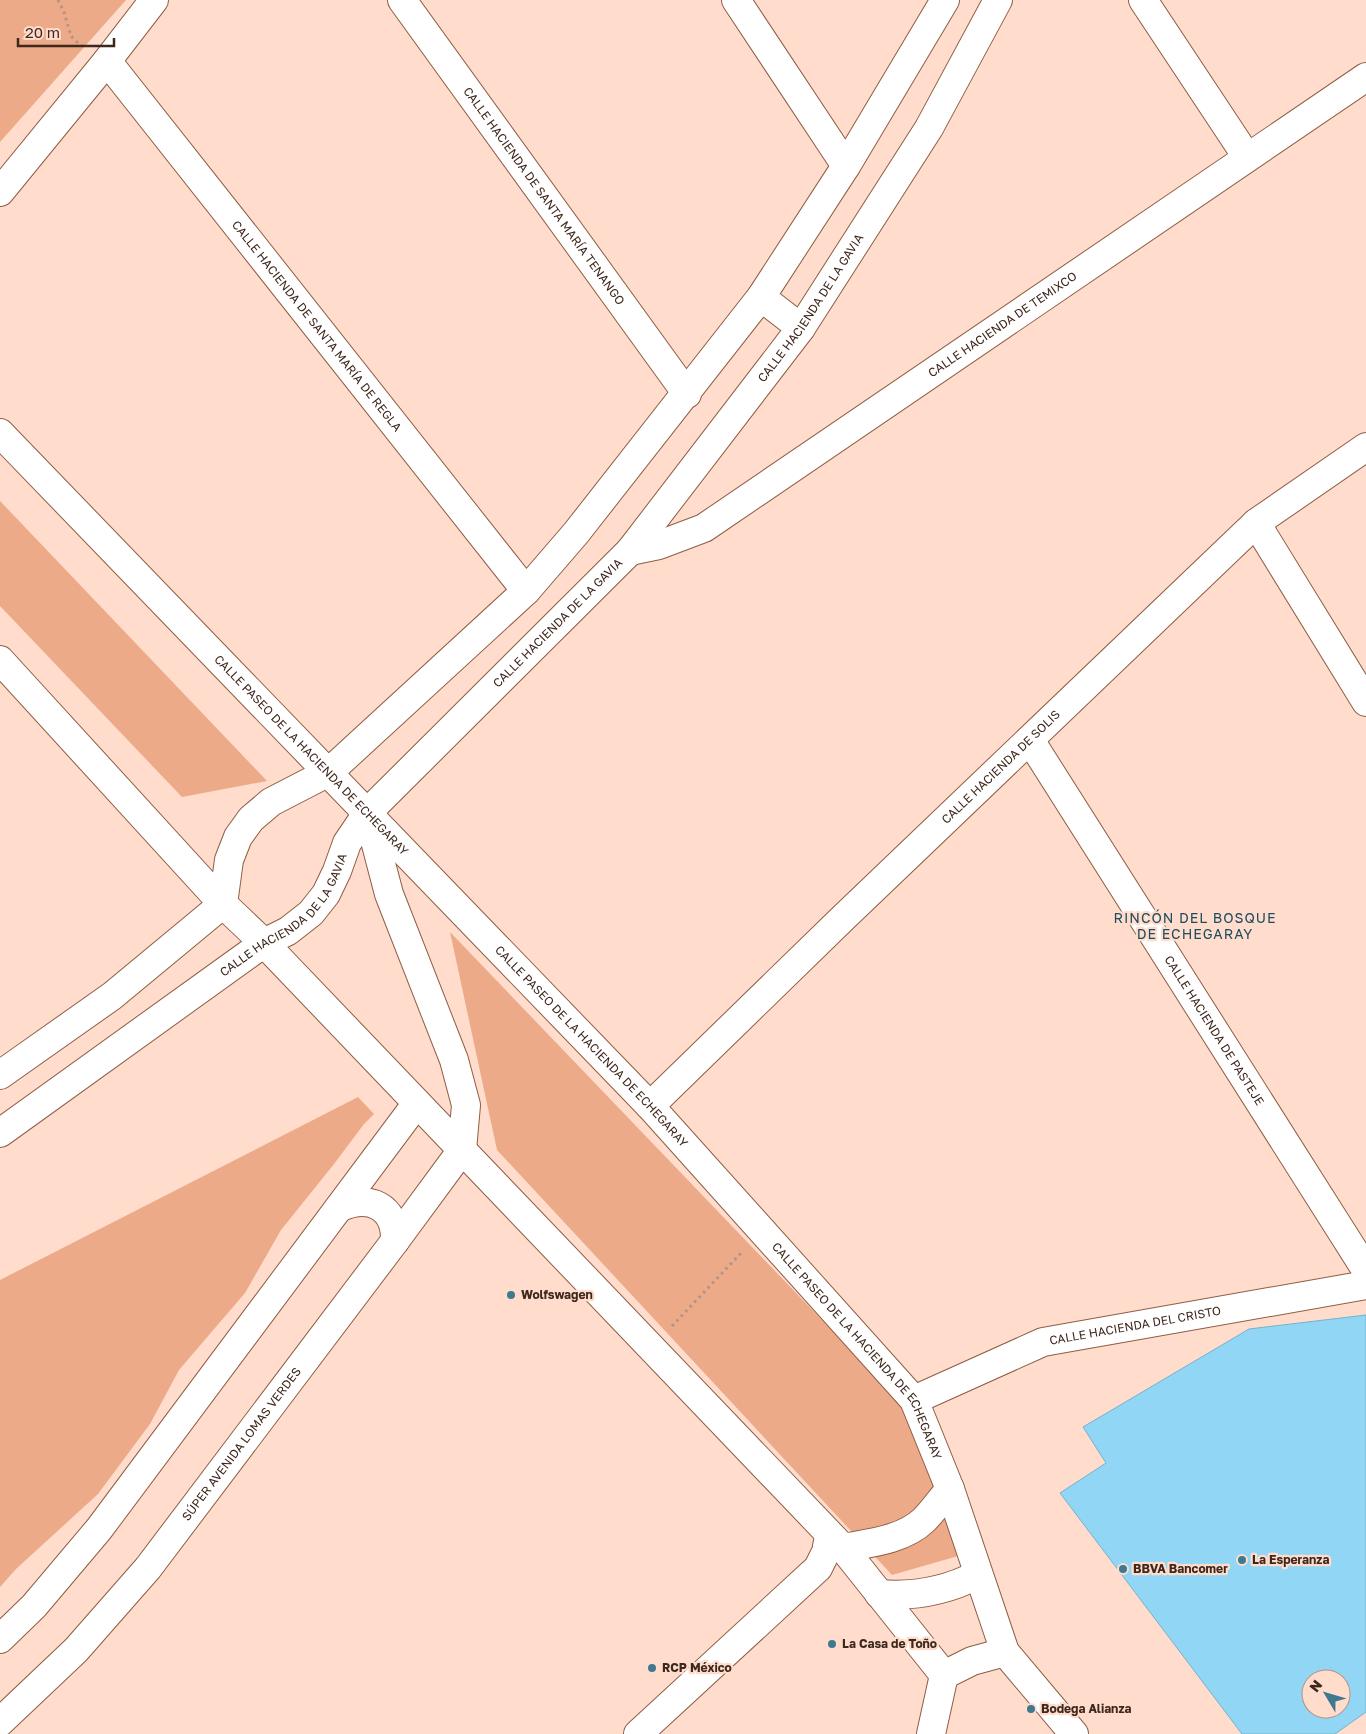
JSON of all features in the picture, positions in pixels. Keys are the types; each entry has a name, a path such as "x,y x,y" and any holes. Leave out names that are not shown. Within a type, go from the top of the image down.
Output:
{"main road":[{"path":"0,192 107,61 154,0"},
{"name":"CALLE HACIENDA DE SANTA MARÍA TENANGO","path":"402,0 687,394"},
{"path":"736,0 846,166"},
{"path":"0,1075 112,996 223,904 229,860 238,836 251,819 271,802 329,772 526,591 576,534 762,297 846,166 945,0"},
{"name":"CALLE HACIENDA DE LA GAVIA","path":"0,1133 264,943 288,930 312,913 334,879 347,843 368,812 630,551 801,328 929,128 998,0"},
{"path":"1143,0 1247,157"},
{"name":"CALLE HACIENDA DE SANTA MARÍA DE REGLA","path":"107,61 526,591"},
{"name":"CALLE HACIENDA DE TEMIXCO","path":"630,551 658,545 704,528 1366,77"},
{"path":"762,297 801,328"},
{"name":"CALLE PASEO DE LA HACIENDA DE ECHEGARAY","path":"0,433 650,1106 914,1400 950,1489 1005,1652 1074,1734"},
{"name":"CALLE HACIENDA DE SOLIS","path":"650,1106 842,919 1256,523 1366,447"},
{"path":"1256,523 1366,702"},
{"path":"0,660 223,904 264,943 836,1542 944,1675"},
{"name":"CALLE HACIENDA DE PASTEJE","path":"1030,740 1366,1270"},
{"path":"368,812 389,894 454,1060 466,1105 462,1150"},
{"path":"0,1639 34,1606 99,1530 417,1103"},
{"name":"SÚPER AVENIDA LOMAS VERDES","path":"0,1722 76,1650 148,1568 395,1242 462,1150"},
{"path":"339,1208 349,1203 361,1202 373,1204 381,1208 393,1223 395,1242"},
{"name":"CALLE HACIENDA DEL CRISTO","path":"914,1400 1043,1342 1366,1285"},
{"path":"638,1734 818,1568 826,1552 836,1542 882,1540 904,1533 923,1520 950,1489"},
{"path":"879,1594 898,1596 935,1592 960,1584 978,1575"},
{"path":"944,1675 972,1661 1005,1652"},
{"path":"931,1734 944,1675"}],"path":[{"path":"58,0 64,12 71,36 82,48 107,61"},
{"path":"651,1348 730,1265"}],"shaded area":[{"path":"0,0 126,0 0,142"},
{"path":"0,501 267,781 182,797 0,606"},
{"path":"450,932 915,1417 965,1554 892,1575 497,1150"},
{"path":"358,1097 374,1114 364,1124 281,1230 245,1293 179,1370 150,1424 98,1494 16,1569 0,1587 0,1280"}],"building":[{"path":"1366,1315 1366,1712 1335,1734 1242,1734 1060,1493 1106,1463 1083,1427 1249,1329"}],"place":[{"name":"Wolfswagen","path":"511,1295"},
{"name":"La Esperanza","path":"1242,1560"},
{"name":"BBVA Bancomer","path":"1123,1569"},
{"name":"La Casa de Toño","path":"832,1644"},
{"name":"RCP México","path":"652,1668"},
{"name":"Bodega Alianza","path":"1031,1709"}],"district":[{"name":"RINCÓN DEL BOSQUE DE ECHEGARAY","path":"1195,926"}]}
